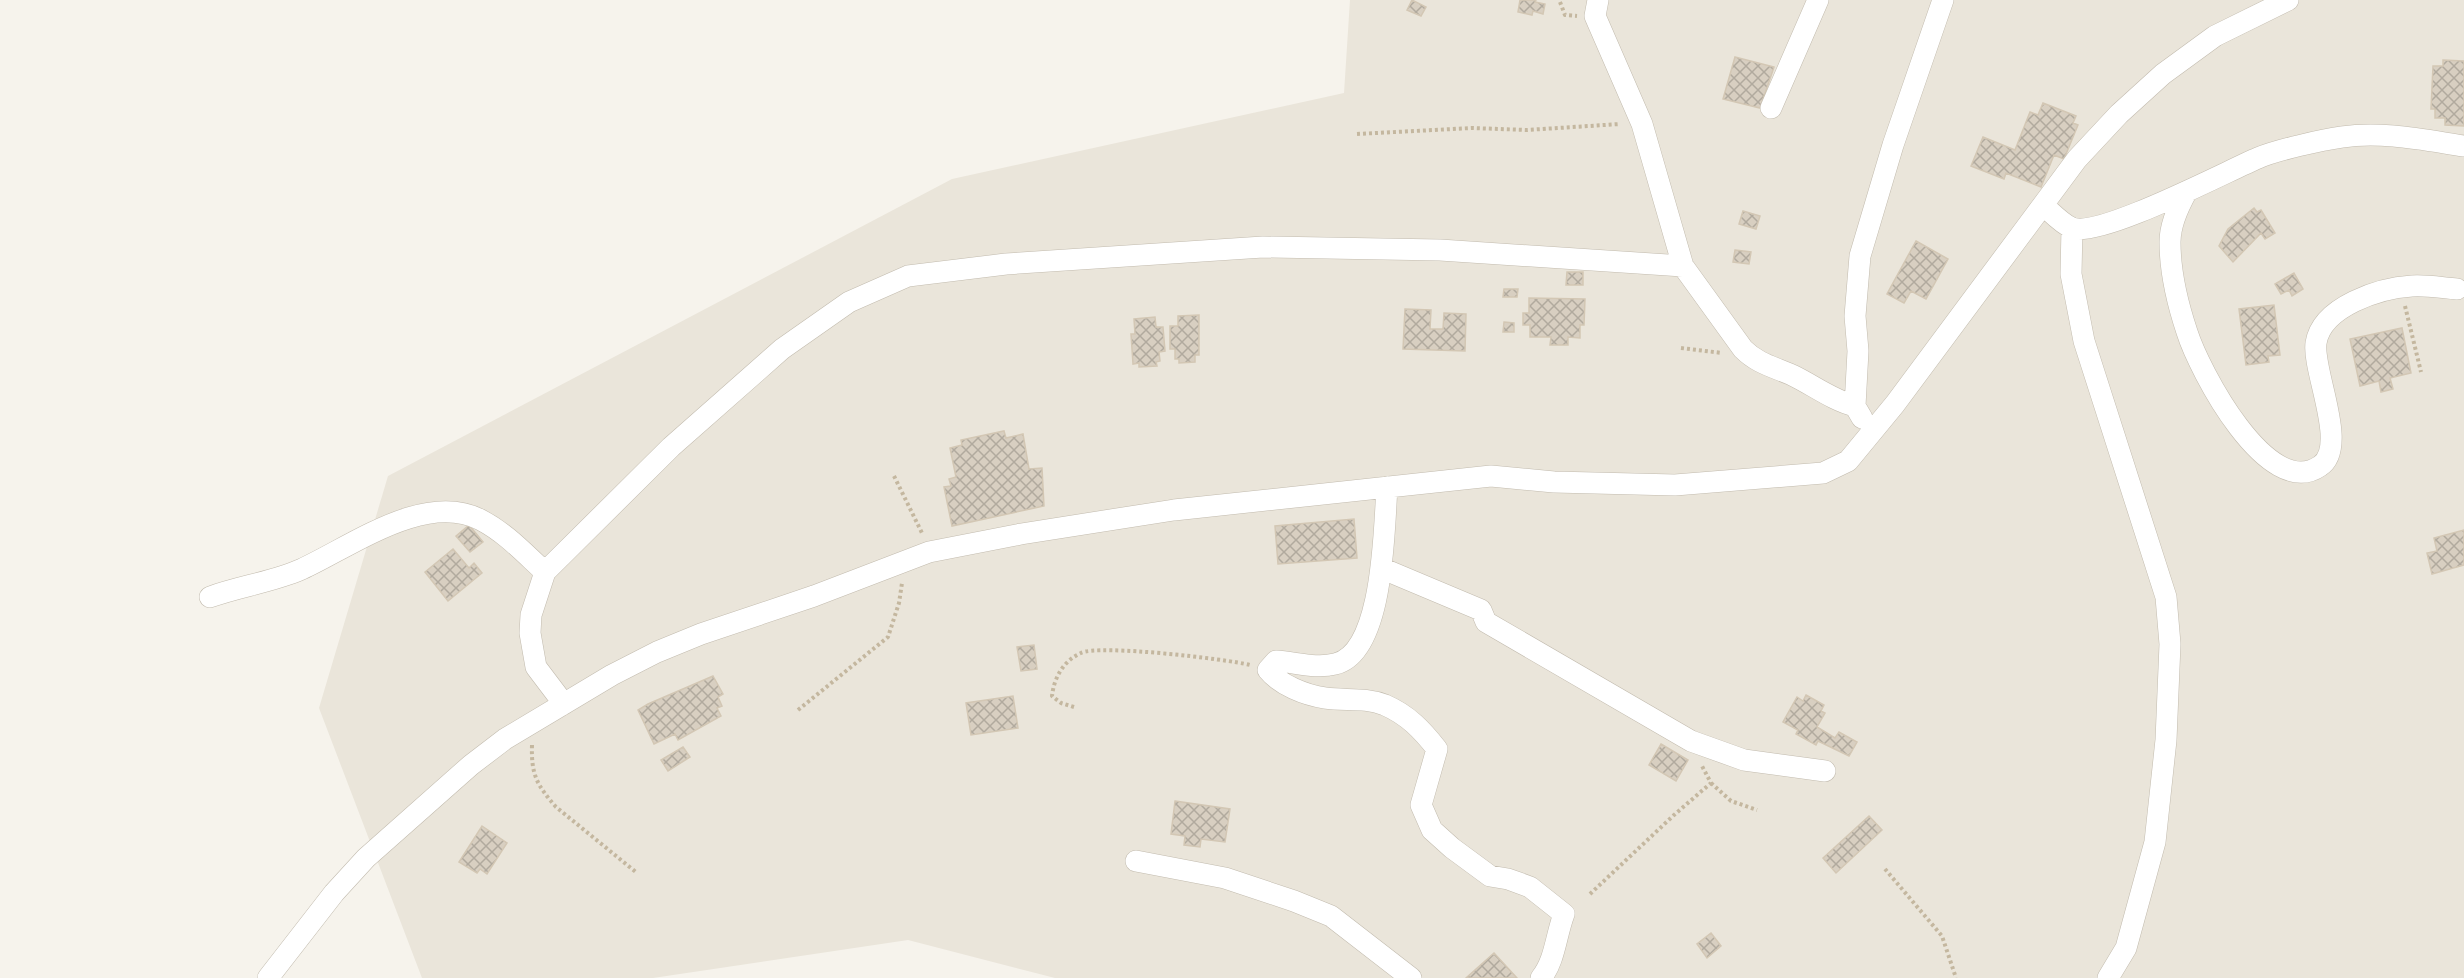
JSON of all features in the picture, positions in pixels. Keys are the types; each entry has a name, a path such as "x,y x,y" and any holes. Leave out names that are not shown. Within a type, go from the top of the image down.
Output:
{"street":[{"path":"1598,0 1595,16 1642,124 1683,267 1743,350 1755,361 1791,375 1827,395 1855,406"},
{"path":"1771,108 1818,0"},
{"path":"1870,432 1855,406 1858,351 1855,316 1860,256 1893,145 1943,0"},
{"path":"268,978 334,892 366,858 471,765 505,740 612,675 657,652 929,552 1021,534 1174,510 1491,476 1554,482 1675,485 1823,473 1848,461 1895,404 2077,159 2119,114 2163,74 2215,36 2288,0"},
{"path":"2043,205 2072,228 2090,228 2129,216 2261,157 2342,136 2392,135 2464,146"},
{"path":"2187,191 2175,214 2170,241 2174,277 2187,332 2211,386 2241,428 2266,457 2282,469 2311,471 2323,464 2330,448 2332,427 2320,376 2316,343 2327,320 2351,303 2382,291 2413,286 2457,289"},
{"path":"2072,228 2071,274 2084,341 2166,597 2170,644 2166,740 2155,843 2126,948 2108,978"},
{"path":"564,704 536,667 530,633 531,615 545,572 671,447 782,349 849,302 908,276 1006,264 1263,247 1440,250 1683,267"},
{"path":"1387,487 1381,568 1371,622 1365,639 1347,660 1336,664 1316,666 1276,661 1268,670 1276,680 1325,698 1358,699 1383,704 1418,726 1437,749 1420,805 1432,830 1490,876 1508,879 1530,887 1564,914 1552,960 1541,978"},
{"path":"210,597 299,570 380,527 436,512 460,513 480,519 504,534 545,572"},
{"path":"1381,568 1481,610 1486,622 1691,741 1744,760 1825,771"},
{"path":"1136,861 1225,878 1312,908 1330,916 1411,978"}],"path":[{"path":"1357,134 1472,128 1527,130 1588,125 1642,124"},
{"path":"2400,288 2421,372"},
{"path":"1682,348 1727,354 1743,350"},
{"path":"894,476 918,520 929,552"},
{"path":"798,710 888,636 899,603 902,584 898,565"},
{"path":"1074,707 1061,703 1052,696 1053,685 1058,672 1081,653 1092,650 1168,654 1238,662 1268,670"},
{"path":"532,723 531,764 534,778 545,794 556,807 637,873"},
{"path":"1691,741 1711,783 1731,801 1757,810"},
{"path":"1590,894 1711,783"},
{"path":"1885,869 1942,936 1956,978"}],"shaded area":[{"path":"1350,0 2464,0 2464,978 1055,978 908,940 653,978 422,978 319,708 388,476 952,179 1344,93"}],"building":[{"path":"1412,0 1426,7 1421,16 1407,10"},
{"path":"1520,0 1536,0 1535,2 1545,4 1543,14 1533,11 1532,15 1518,12"},
{"path":"1735,57 1774,67 1760,108 1723,99"},
{"path":"2443,60 2464,61 2464,126 2445,125 2445,118 2435,118 2435,109 2431,109 2433,66 2443,66"},
{"path":"2043,103 2076,116 2073,123 2078,125 2064,159 2054,155 2041,187 2006,173 2004,179 1971,166 1983,137 2015,150 2030,112 2038,115"},
{"path":"2254,208 2257,212 2261,210 2275,233 2265,239 2261,233 2233,262 2219,246 2228,229"},
{"path":"1743,211 1760,216 1756,229 1739,224"},
{"path":"1916,241 1948,259 1926,299 1911,291 1904,303 1887,294"},
{"path":"1735,250 1751,252 1749,264 1733,262"},
{"path":"1567,272 1583,272 1583,285 1566,285"},
{"path":"2294,273 2303,289 2292,296 2289,290 2281,294 2275,284"},
{"path":"1504,289 1518,289 1517,297 1503,297"},
{"path":"1529,298 1585,299 1584,325 1580,325 1580,338 1568,337 1568,345 1550,345 1551,337 1530,337 1530,325 1523,325 1523,313 1529,313"},
{"path":"2274,305 2280,355 2268,356 2269,362 2246,365 2239,309"},
{"path":"1405,309 1431,310 1430,329 1443,329 1444,313 1466,314 1465,351 1403,349"},
{"path":"1199,315 1199,355 1195,355 1195,362 1179,363 1179,359 1175,359 1175,349 1170,349 1170,326 1178,326 1178,316"},
{"path":"1155,317 1156,327 1163,327 1165,351 1159,352 1160,361 1156,362 1157,366 1139,367 1139,363 1133,364 1131,334 1135,334 1134,319"},
{"path":"1504,322 1514,323 1514,332 1503,332"},
{"path":"2402,328 2411,373 2390,378 2393,389 2381,392 2379,381 2360,386 2350,339"},
{"path":"1004,431 1006,438 1023,434 1029,469 1042,468 1044,506 952,526 944,487 951,486 949,479 956,477 950,448 962,445 961,440"},
{"path":"1354,519 1357,558 1278,564 1275,526"},
{"path":"469,525 483,542 470,552 456,536"},
{"path":"2464,530 2464,565 2432,574 2427,553 2437,551 2434,538"},
{"path":"453,549 469,568 474,563 482,573 448,601 425,572"},
{"path":"1034,645 1037,669 1021,671 1017,647"},
{"path":"713,676 723,694 718,697 722,706 717,708 721,716 678,740 675,734 654,744 638,710"},
{"path":"1806,695 1824,705 1821,711 1825,713 1817,727 1835,738 1839,732 1857,742 1849,756 1818,741 1816,745 1796,734 1798,730 1783,722 1797,697 1803,701"},
{"path":"1013,696 1018,728 971,735 966,703"},
{"path":"1661,744 1688,760 1676,781 1649,765"},
{"path":"683,747 690,757 668,771 661,760"},
{"path":"1175,801 1230,809 1225,842 1201,839 1200,847 1184,845 1185,836 1171,834"},
{"path":"1869,816 1882,830 1836,873 1823,858"},
{"path":"482,826 507,843 487,874 480,869 477,873 459,862"},
{"path":"1711,933 1721,946 1707,958 1697,944"},
{"path":"1494,953 1517,978 1466,978"}]}
